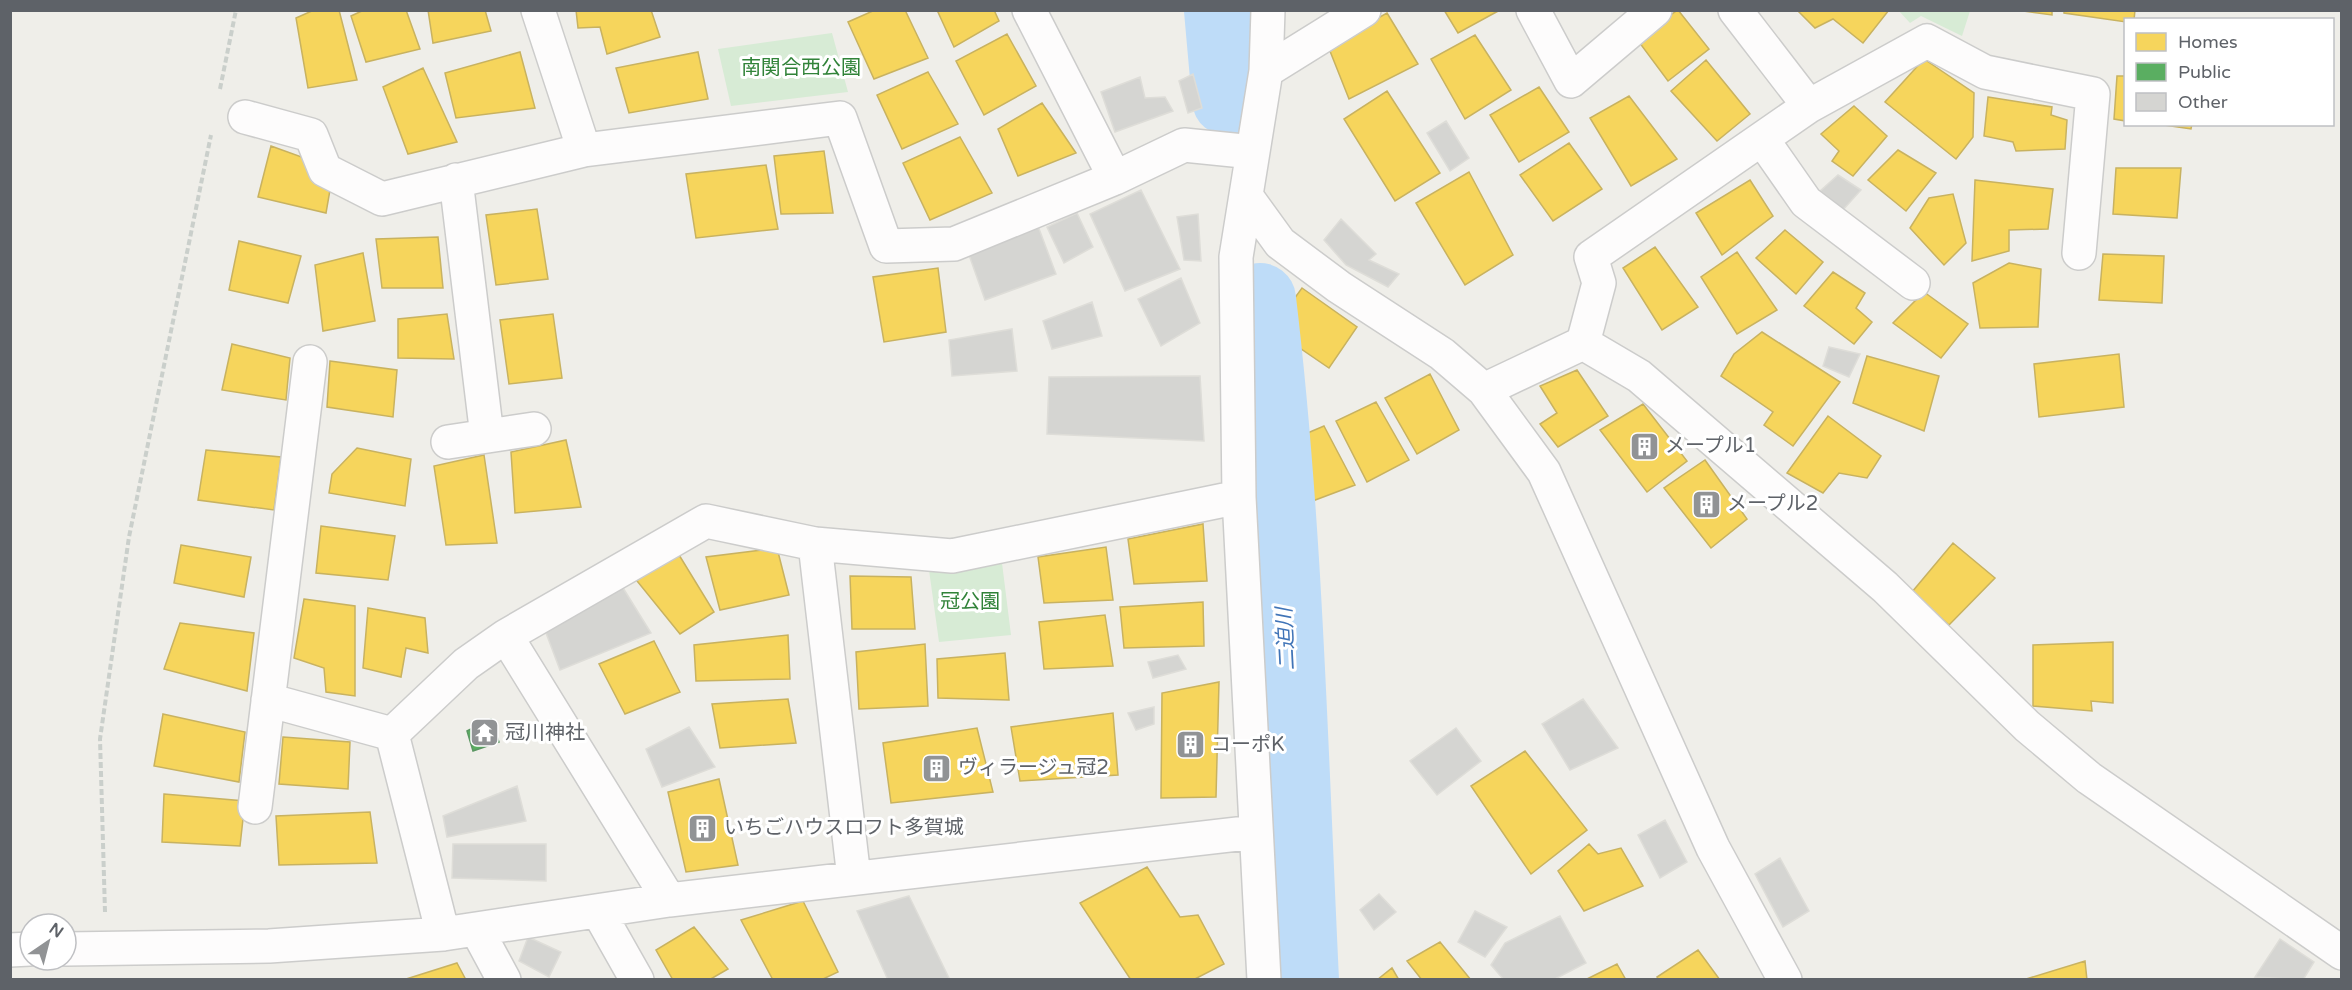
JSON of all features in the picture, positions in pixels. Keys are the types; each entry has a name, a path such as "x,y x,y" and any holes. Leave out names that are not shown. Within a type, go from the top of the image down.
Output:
{"street":[{"path":"538,10 584,150"},
{"path":"1029,10 1114,178"},
{"path":"1263,980 1239,498 1236,257 1266,71 1268,10"},
{"path":"1266,71 1364,10"},
{"path":"1533,10 1571,81 1655,10"},
{"path":"1735,10 1809,106"},
{"path":"1484,390 1583,343 1599,283 1591,257 1809,106 1927,41 1985,72 2093,94 2079,253"},
{"path":"244,117 311,135 325,170 382,199 584,150 840,118 886,246 954,244 1114,178 1184,145 1253,152"},
{"path":"1762,139 1806,202 1913,283"},
{"path":"456,180 487,436"},
{"path":"1246,196 1280,243 1339,287 1442,354 1484,390 1544,472 1713,848 1785,980"},
{"path":"1583,343 1639,376 1886,586 2027,726 2089,778 2342,952"},
{"path":"255,807 310,362"},
{"path":"448,441 534,429"},
{"path":"392,734 466,664 506,636 706,521 814,544 952,556 1239,498"},
{"path":"814,544 854,878"},
{"path":"506,636 669,900"},
{"path":"268,700 392,734"},
{"path":"392,734 443,934"},
{"path":"86,949 269,946 443,934 669,900 1255,832"},
{"path":"598,911 637,980"},
{"path":"477,930 504,980"}],"path":[{"path":"220,90 236,10"},
{"path":"86,949 100,739 129,537 213,124"}],"green space":[{"path":"1899,11 1970,11 1962,36 1921,16 1910,23"},
{"name":"南関合西公園","path":"832,33 848,92 731,106 718,49"},
{"name":"冠公園","path":"1002,563 1011,635 939,642 929,570"}],"building: Homes":[{"path":"314,10 339,10 357,80 308,88 296,18"},
{"path":"364,10 406,10 420,49 366,62 351,16"},
{"path":"428,10 485,10 491,31 433,43"},
{"path":"576,10 651,10 660,37 607,54 600,27 578,28"},
{"path":"875,10 905,10 928,58 874,79 848,22"},
{"path":"937,10 994,10 999,21 954,47"},
{"path":"1444,10 1500,10 1458,33"},
{"path":"1678,10 1709,49 1668,81 1636,38"},
{"path":"1797,10 1889,10 1863,43 1833,19 1815,28"},
{"path":"2016,10 2052,10 2052,15"},
{"path":"2064,10 2135,10 2134,18 2124,18 2124,22 2064,13"},
{"path":"1387,13 1418,64 1349,99 1328,46"},
{"path":"1007,34 1036,86 984,115 956,61"},
{"path":"1475,35 1511,90 1465,119 1431,59"},
{"path":"520,52 535,108 456,118 445,73"},
{"path":"698,52 708,99 629,113 616,68"},
{"path":"1924,59 1974,93 1973,137 1956,159 1885,102"},
{"path":"1706,60 1750,114 1717,141 1671,91"},
{"path":"423,68 457,142 408,154 383,87"},
{"path":"928,72 958,124 902,149 877,95"},
{"path":"2117,76 2124,76 2124,121 2114,119"},
{"path":"1539,87 1569,132 1519,162 1490,115"},
{"path":"1387,91 1440,173 1395,201 1344,119"},
{"path":"1629,96 1677,159 1631,186 1590,118"},
{"path":"1988,97 2052,107 2051,115 2067,120 2065,149 2016,151 2013,142 1984,136"},
{"path":"1042,103 1076,153 1018,176 998,129"},
{"path":"1854,106 1887,136 1853,176 1832,161 1839,151 1821,134"},
{"path":"2171,126 2192,126 2191,129"},
{"path":"960,137 992,193 930,220 903,163"},
{"path":"1569,143 1602,189 1553,221 1520,175"},
{"path":"271,146 310,160 330,190 326,213 258,197"},
{"path":"1898,150 1936,173 1906,211 1868,180"},
{"path":"824,151 833,213 781,214 774,156"},
{"path":"766,165 778,229 696,238 686,174"},
{"path":"2116,168 2181,168 2177,218 2113,214"},
{"path":"1469,172 1513,255 1465,285 1416,203"},
{"path":"1750,180 1773,216 1722,255 1696,213"},
{"path":"1975,180 2053,189 2048,229 2009,230 2009,251 1972,261"},
{"path":"1953,194 1966,243 1944,265 1910,228 1929,198"},
{"path":"537,209 548,279 496,285 486,215"},
{"path":"1785,230 1823,262 1796,294 1756,258"},
{"path":"438,237 443,288 382,288 376,239"},
{"path":"239,241 301,256 288,303 229,290"},
{"path":"1655,247 1698,307 1662,330 1623,268"},
{"path":"1737,252 1777,310 1737,334 1701,277"},
{"path":"363,253 375,321 323,331 315,265"},
{"path":"2103,254 2164,256 2162,303 2099,300"},
{"path":"2009,263 2041,269 2038,327 1980,328 1973,283"},
{"path":"938,268 946,332 884,342 873,277"},
{"path":"1833,272 1865,293 1856,308 1872,322 1854,344 1804,306"},
{"path":"1302,288 1357,327 1329,368 1272,329"},
{"path":"1924,292 1968,324 1941,358 1893,323"},
{"path":"447,314 454,359 398,358 398,319"},
{"path":"553,314 562,378 509,384 500,320"},
{"path":"1762,332 1840,382 1793,446 1764,425 1773,412 1721,376 1734,354"},
{"path":"232,344 290,358 286,400 222,390"},
{"path":"2119,354 2124,407 2039,417 2034,364"},
{"path":"1867,356 1939,376 1924,431 1853,403"},
{"path":"330,361 397,370 393,417 327,407"},
{"path":"1577,370 1608,416 1558,447 1540,424 1557,413 1540,386"},
{"path":"1430,374 1459,430 1417,454 1385,398"},
{"path":"1376,402 1409,460 1367,482 1336,421"},
{"name":"メープル1","path":"1643,404 1687,461 1647,492 1600,430"},
{"path":"1828,416 1881,456 1867,478 1839,473 1823,493 1787,473"},
{"path":"1324,426 1355,485 1310,502 1284,443"},
{"path":"566,440 581,507 515,513 511,452"},
{"path":"357,448 411,459 405,506 329,493 332,474"},
{"path":"206,450 281,457 274,510 198,500"},
{"path":"484,455 497,543 446,545 434,466"},
{"name":"メープル2","path":"1705,460 1747,519 1711,548 1664,488"},
{"path":"1203,524 1207,581 1134,584 1128,539"},
{"path":"321,526 395,536 388,580 316,573"},
{"path":"1953,543 1995,578 1949,625 1912,592"},
{"path":"181,545 251,557 244,597 174,583"},
{"path":"1106,547 1113,600 1044,603 1038,557"},
{"path":"777,548 789,595 720,610 706,557"},
{"path":"676,550 714,612 680,634 633,576"},
{"path":"850,576 911,577 915,629 852,629"},
{"path":"304,599 355,606 355,696 326,692 324,668 294,658"},
{"path":"1203,602 1204,646 1124,648 1120,607"},
{"path":"368,608 425,618 428,653 406,648 401,677 363,668"},
{"path":"1105,615 1113,666 1044,669 1039,622"},
{"path":"180,623 254,633 247,691 164,669"},
{"path":"788,635 790,679 696,681 694,645"},
{"path":"654,641 680,692 625,714 599,664"},
{"path":"2113,642 2113,703 2091,701 2092,711 2033,706 2033,645"},
{"path":"925,644 928,706 859,709 856,652"},
{"path":"1005,653 1009,700 938,698 937,659"},
{"name":"コーポK","path":"1219,682 1216,797 1161,798 1162,693"},
{"path":"788,699 796,743 720,748 712,704"},
{"path":"1113,713 1118,775 1020,781 1011,727"},
{"path":"163,714 245,732 239,782 154,766"},
{"name":"ヴィラージュ冠2","path":"977,728 993,792 891,803 883,743"},
{"path":"283,737 350,742 348,789 279,784"},
{"path":"1525,751 1587,830 1531,874 1471,786"},
{"name":"いちごハウスロフト多賀城","path":"719,779 738,865 686,872 668,792"},
{"path":"164,794 245,801 240,846 162,842"},
{"path":"370,812 377,863 279,865 276,816"},
{"path":"1589,844 1598,854 1621,848 1643,886 1584,911 1558,871"},
{"path":"1147,867 1180,917 1198,915 1224,964 1193,980 1131,980 1080,903"},
{"path":"803,901 838,972 821,980 773,980 741,920"},
{"path":"694,927 728,969 709,980 673,980 656,950"},
{"path":"1440,942 1471,980 1422,980 1407,961"},
{"path":"1698,950 1720,980 1659,980 1657,977"},
{"path":"2085,961 2087,980 2023,980"},
{"path":"457,963 466,980 403,980"},
{"path":"1617,964 1626,980 1585,980"},
{"path":"1392,968 1399,980 1377,980"}],"building: Public":[{"path":"491,719 499,742 473,751 467,731"}],"building: Other":[{"path":"1193,74 1202,108 1188,113 1179,81"},
{"path":"1140,77 1145,98 1165,97 1173,111 1115,132 1101,92"},
{"path":"1446,121 1469,158 1450,171 1427,133"},
{"path":"1838,175 1861,190 1842,211 1819,192"},
{"path":"1141,190 1180,269 1125,291 1090,214"},
{"path":"1077,213 1093,247 1064,263 1047,227"},
{"path":"1198,214 1201,261 1184,260 1177,217"},
{"path":"1341,219 1376,254 1369,260 1399,274 1388,287 1346,265 1324,240"},
{"path":"1038,226 1056,274 985,300 969,255"},
{"path":"1181,278 1200,323 1161,346 1138,299"},
{"path":"1092,302 1102,336 1052,349 1043,321"},
{"path":"1012,329 1017,371 952,376 949,340"},
{"path":"1829,347 1860,354 1849,377 1823,366"},
{"path":"1200,376 1204,441 1047,434 1049,377"},
{"path":"620,583 651,633 560,670 543,625"},
{"path":"1178,655 1186,669 1153,678 1148,662"},
{"path":"1583,699 1618,748 1570,770 1542,724"},
{"path":"1154,707 1154,724 1136,730 1128,713"},
{"path":"689,727 715,767 662,787 646,749"},
{"path":"1456,728 1481,761 1437,795 1410,761"},
{"path":"517,786 526,821 447,837 443,816"},
{"path":"1665,820 1687,862 1660,878 1638,835"},
{"path":"453,844 546,844 546,881 452,878"},
{"path":"1780,858 1809,911 1783,927 1755,874"},
{"path":"1379,894 1396,912 1374,930 1360,910"},
{"path":"909,896 950,980 888,980 857,911"},
{"path":"1475,911 1507,927 1485,957 1458,942"},
{"path":"1560,916 1586,963 1553,980 1504,980 1491,965 1505,943"},
{"path":"528,937 561,952 549,977 519,961"},
{"path":"2280,939 2314,962 2303,980 2255,977"}],"waterway":[{"name":"二迫川","path":"1220,10 1228,100"},
{"name":"二迫川","path":"1260,299 1283,553 1303,980"}],"place":[{"name":"メープル1","path":"1644,446"},
{"name":"メープル2","path":"1706,504"},
{"name":"冠川神社","path":"484,733"},
{"name":"コーポK","path":"1190,745"},
{"name":"ヴィラージュ冠2","path":"937,768"},
{"name":"いちごハウスロフト多賀城","path":"703,828"}]}
